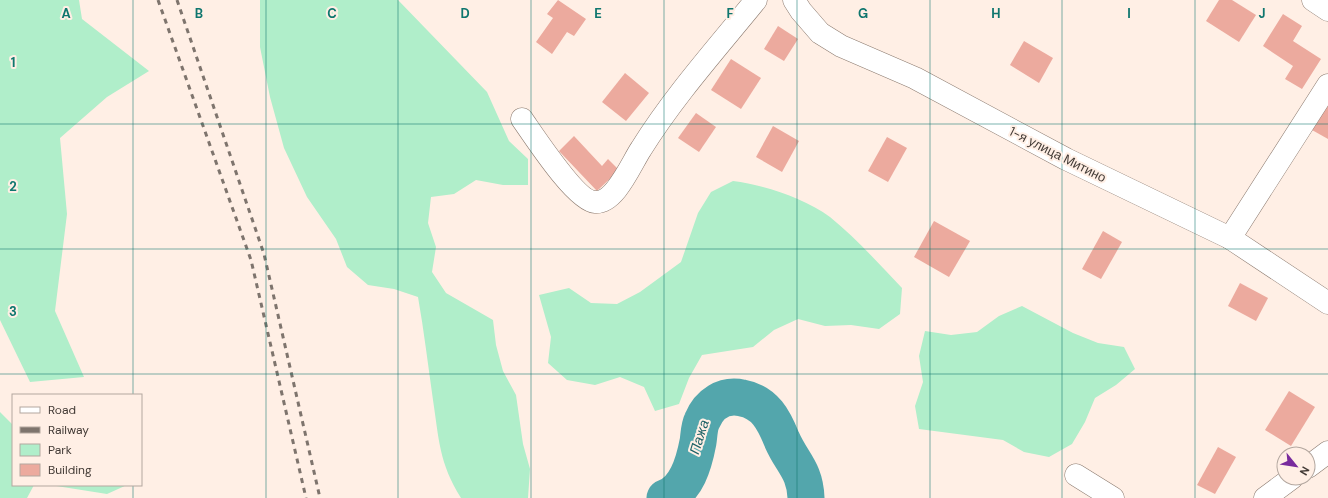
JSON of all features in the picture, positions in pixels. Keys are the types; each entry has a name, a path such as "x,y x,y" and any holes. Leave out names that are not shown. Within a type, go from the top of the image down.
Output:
{"street":[{"path":"522,119 552,161 583,198 596,202 607,199 615,192 642,148 690,81 756,0"},
{"name":"1-я улица Митино","path":"794,0 801,12 820,33 841,46 915,78 1066,159 1239,247 1328,303"},
{"path":"1313,0 1328,10"},
{"path":"1239,247 1328,85"},
{"path":"1316,461 1328,452"},
{"path":"1076,475 1114,498"},
{"path":"1265,498 1281,486"}],"green space":[{"path":"0,0 79,0 82,19 149,71 107,97 60,138 67,214 55,311 84,377 30,382 0,320"},
{"path":"260,0 398,0 487,92 509,141 528,159 528,185 503,185 476,180 454,194 431,197 428,223 436,247 432,272 446,293 493,320 496,345 503,371 516,395 523,444 530,469 528,498 461,498 454,485 448,473 441,450 418,297 394,289 368,285 347,267 336,239 307,197 284,148 270,97 260,47"},
{"path":"733,181 783,193 820,210 830,217 858,242 902,288 900,314 879,329 851,325 825,326 798,319 774,330 753,347 702,355 689,378 679,404 655,411 644,387 620,377 595,385 567,380 548,363 551,337 539,295 569,288 591,303 617,304 640,292 681,262 698,213 711,192"},
{"path":"1022,306 1073,333 1098,343 1124,347 1135,369 1116,385 1095,398 1085,422 1072,444 1049,457 1024,452 1003,440 919,429 915,406 923,382 919,356 925,331 951,335 977,332 999,316"},
{"path":"0,412 12,424 12,486 33,486 27,498 0,498"},
{"path":"56,486 125,486 107,494"}],"building":[{"path":"558,0 586,19 574,36 567,32 552,54 536,42 553,18 547,14"},
{"path":"1219,0 1232,0 1256,15 1239,42 1206,21"},
{"path":"1283,14 1302,26 1293,41 1321,59 1302,89 1285,79 1293,66 1263,46"},
{"path":"778,26 798,39 784,61 764,49"},
{"path":"1024,41 1053,58 1039,83 1010,65"},
{"path":"731,59 761,78 741,109 711,90"},
{"path":"625,73 649,93 626,121 602,102"},
{"path":"1328,101 1328,139 1312,130"},
{"path":"696,113 716,127 699,152 678,138"},
{"path":"773,126 799,141 782,172 756,157"},
{"path":"574,136 602,166 608,159 619,170 597,191 559,151"},
{"path":"887,137 907,148 888,182 868,171"},
{"path":"934,221 970,241 949,277 914,257"},
{"path":"1103,231 1122,242 1101,279 1082,269"},
{"path":"1240,283 1268,298 1256,321 1228,306"},
{"path":"1289,391 1315,407 1291,446 1265,430"},
{"path":"1218,447 1236,457 1215,494 1197,485"}],"waterway":[{"name":"Пажа","path":"665,498 679,489 692,467 701,423 705,415 713,405 723,399 735,397 757,403 768,413 801,473 806,498"}],"railway":[{"path":"158,0 251,260 306,498"},
{"path":"177,0 264,254 320,498"}]}
